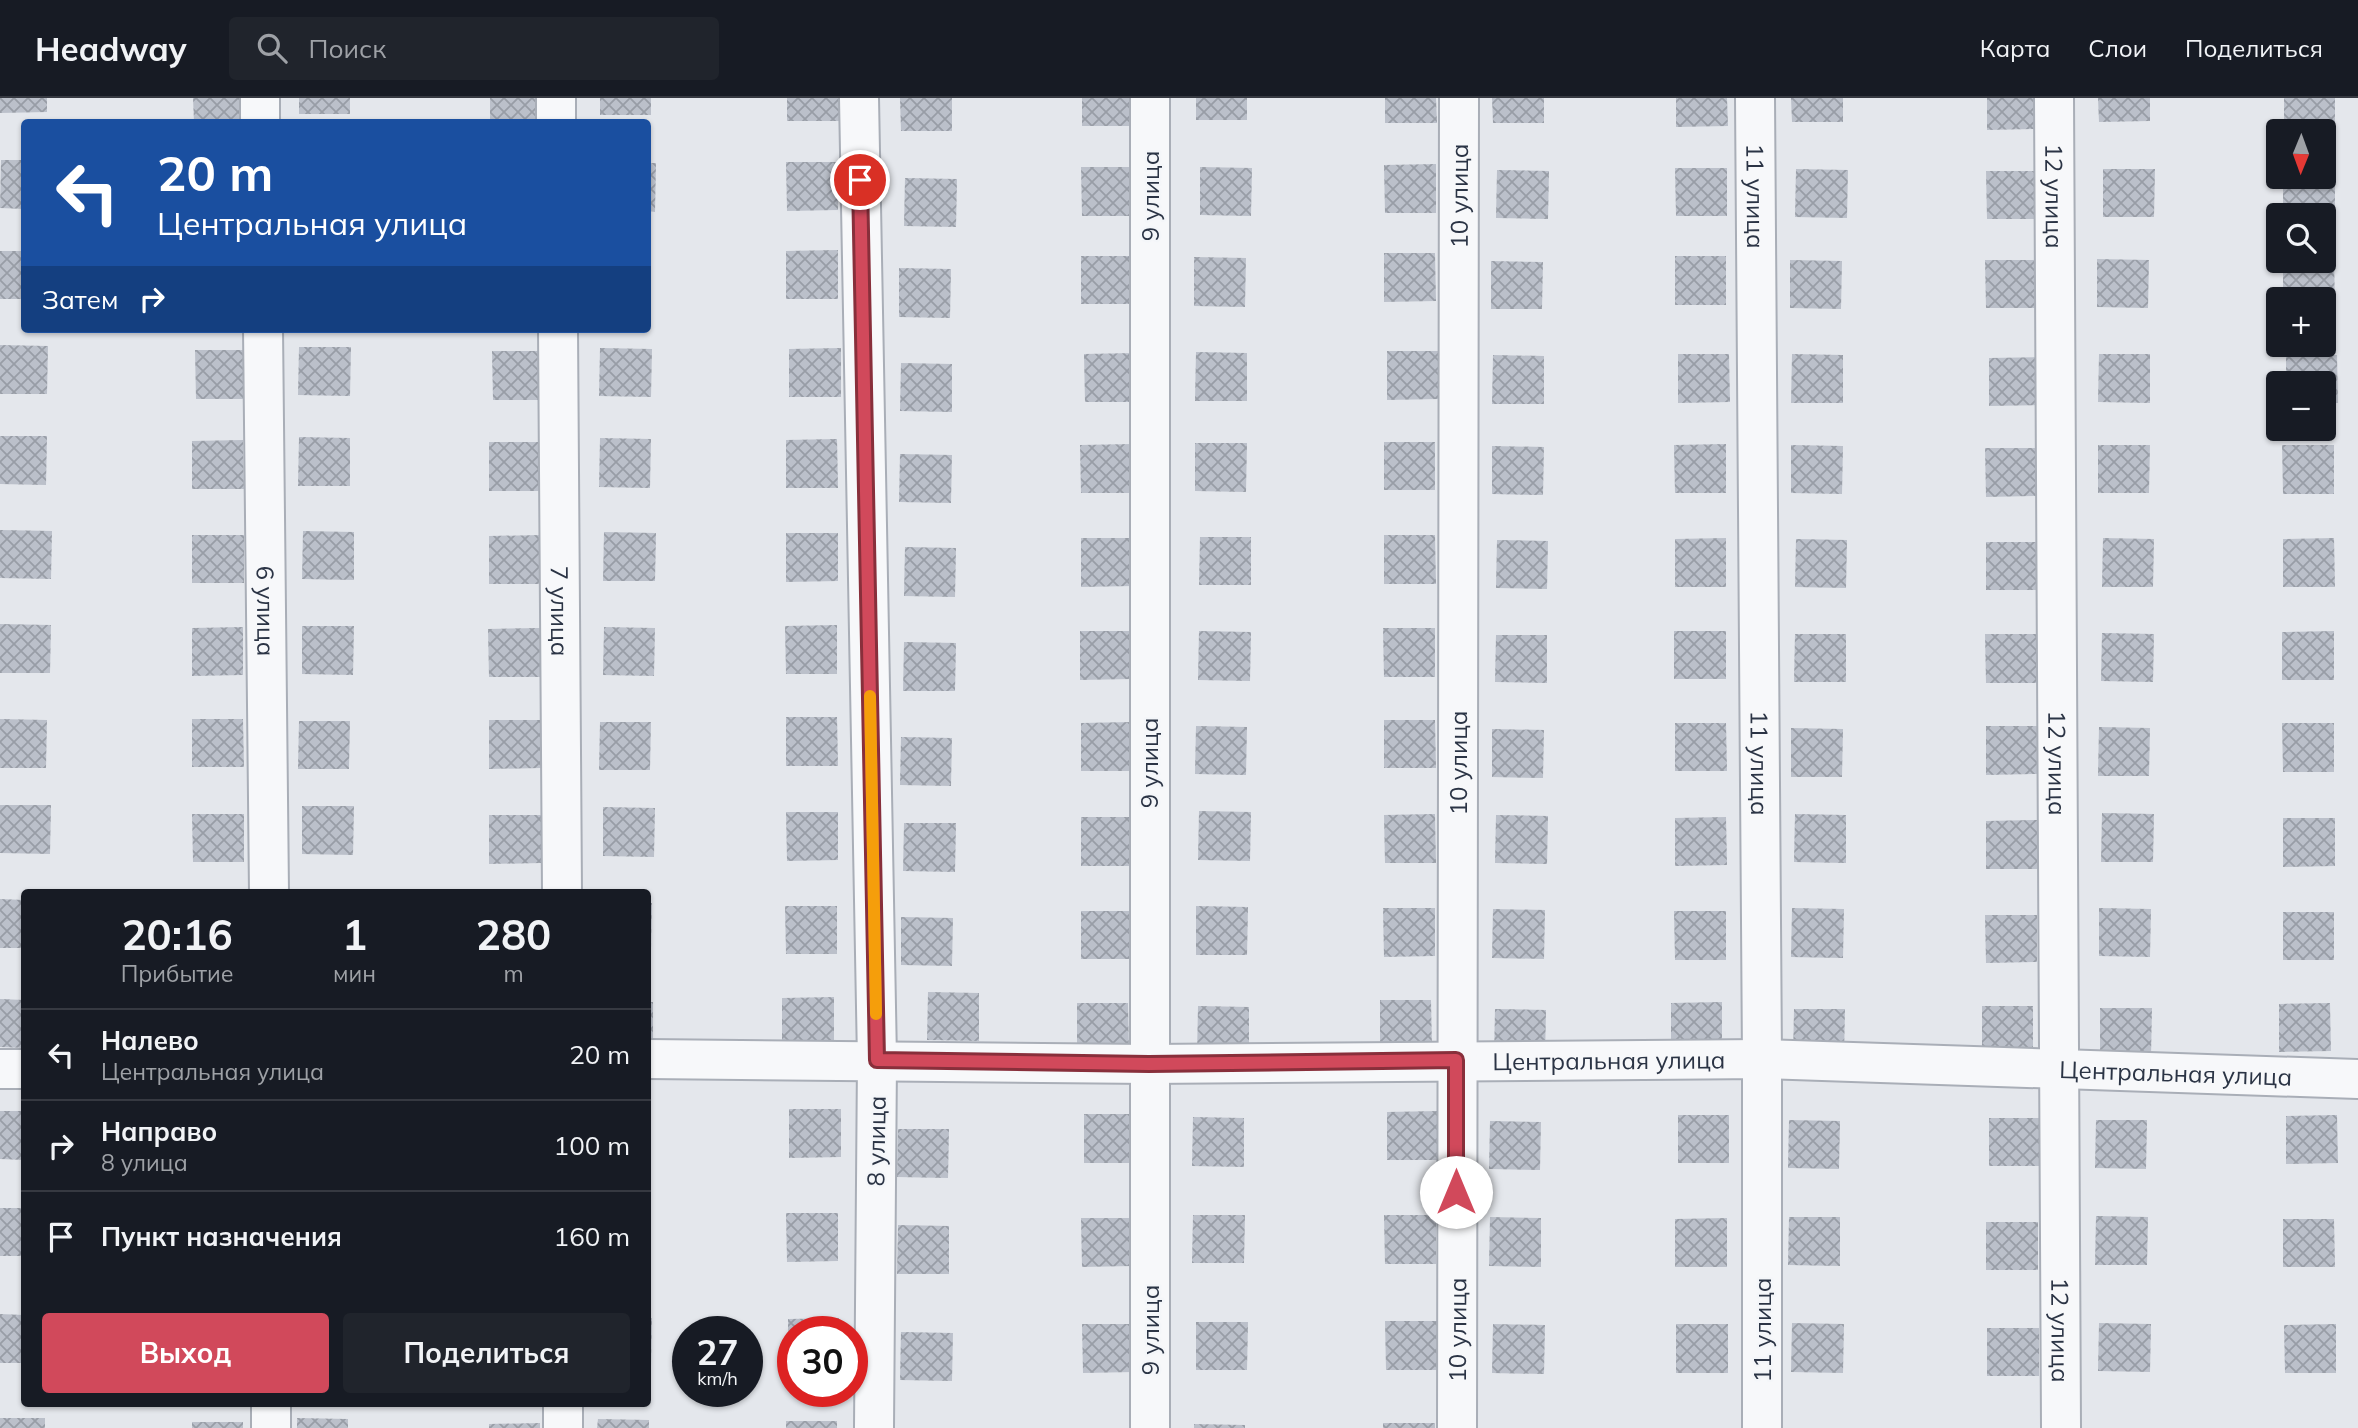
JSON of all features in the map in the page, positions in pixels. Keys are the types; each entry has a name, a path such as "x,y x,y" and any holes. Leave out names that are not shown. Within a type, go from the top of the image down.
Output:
{"street":[{"path":"260,98 260,119"},
{"path":"556,98 556,119"},
{"name":"8 улица","path":"859,98 877,1060 874,1428"},
{"name":"9 улица","path":"1150,98 1150,1428"},
{"name":"10 улица","path":"1457,1428 1459,98"},
{"name":"11 улица","path":"1755,98 1762,1428"},
{"name":"12 улица","path":"2054,98 2061,1428"},
{"name":"6 улица","path":"263,333 270,889"},
{"name":"7 улица","path":"558,333 562,889"},
{"name":"Центральная улица","path":"651,1059 1149,1064 1762,1059 2358,1079"},
{"path":"0,1069 21,1069"},
{"path":"271,1407 271,1428"},
{"path":"563,1407 563,1428"}],"building":[{"path":"0,98 47,98 47,112 0,113"},
{"path":"193,98 245,98 245,119 194,119"},
{"path":"299,98 350,98 350,114 299,114"},
{"path":"490,98 542,98 542,119 490,119"},
{"path":"600,98 651,98 651,115 600,115"},
{"path":"787,98 839,98 839,121 787,121"},
{"path":"900,98 952,98 952,131 901,131"},
{"path":"1082,98 1134,98 1134,126 1082,126"},
{"path":"1196,98 1247,98 1247,120 1196,120"},
{"path":"1385,98 1436,98 1437,123 1385,123"},
{"path":"1492,98 1544,98 1544,123 1493,123"},
{"path":"1676,98 1727,98 1728,126 1676,127"},
{"path":"1791,98 1843,98 1843,122 1792,122"},
{"path":"1987,98 2038,98 2039,129 1987,130"},
{"path":"2098,98 2150,98 2150,121 2099,122"},
{"path":"2284,98 2335,98 2335,119 2284,119"},
{"path":"1,160 21,160 21,209 0,208"},
{"path":"786,162 838,162 838,210 787,211"},
{"path":"651,163 656,163 655,212 651,211"},
{"path":"1436,164 1436,213 1385,213 1384,165"},
{"path":"1081,167 1133,167 1133,216 1082,216"},
{"path":"1200,167 1252,168 1251,216 1200,215"},
{"path":"1675,168 1727,168 1727,216 1676,216"},
{"path":"1796,169 1848,170 1847,218 1795,217"},
{"path":"2103,169 2155,169 2154,217 2103,217"},
{"path":"1497,170 1549,171 1548,219 1496,218"},
{"path":"1986,171 2038,171 2038,219 1987,219"},
{"path":"905,178 957,179 956,227 904,226"},
{"path":"2283,189 2335,189 2335,203 2283,203"},
{"path":"838,250 838,299 786,299 786,251"},
{"path":"0,251 21,251 21,299 0,299"},
{"path":"1384,253 1435,253 1436,301 1384,302"},
{"path":"1081,256 1132,256 1133,304 1081,304"},
{"path":"1675,256 1726,256 1726,305 1675,305"},
{"path":"1194,257 1246,258 1245,307 1194,306"},
{"path":"2097,259 2149,260 2148,308 2097,307"},
{"path":"1790,260 1842,261 1841,309 1790,308"},
{"path":"1985,260 2037,260 2037,308 1986,308"},
{"path":"1491,261 1543,262 1542,309 1491,309"},
{"path":"899,268 951,269 950,318 899,317"},
{"path":"2283,273 2334,273 2335,287 2283,287"},
{"path":"0,345 48,346 47,394 0,394"},
{"path":"299,347 351,347 350,396 298,395"},
{"path":"600,348 652,349 651,397 599,396"},
{"path":"841,348 841,397 789,397 789,349"},
{"path":"195,350 247,350 247,399 196,399"},
{"path":"492,351 544,351 544,400 493,400"},
{"path":"1387,351 1439,351 1439,399 1387,400"},
{"path":"1196,352 1247,353 1247,401 1195,401"},
{"path":"1135,353 1136,402 1085,402 1084,354"},
{"path":"1678,354 1729,354 1730,402 1678,403"},
{"path":"1792,354 1843,355 1843,403 1791,403"},
{"path":"2099,354 2150,354 2150,403 2098,402"},
{"path":"1493,355 1544,356 1544,404 1492,404"},
{"path":"2337,355 2338,403 2336,371 2286,371 2286,357"},
{"path":"2041,357 2041,405 1989,406 1989,358"},
{"path":"901,363 952,364 952,412 900,411"},
{"path":"0,436 47,436 46,485 0,484"},
{"path":"299,437 350,438 350,486 298,486"},
{"path":"600,438 651,439 650,488 599,487"},
{"path":"837,439 838,488 786,488 786,440"},
{"path":"243,440 244,489 192,489 192,441"},
{"path":"489,442 540,442 540,491 489,491"},
{"path":"1384,442 1435,442 1435,490 1384,490"},
{"path":"1195,443 1247,443 1246,492 1195,491"},
{"path":"1132,444 1132,493 1081,493 1080,445"},
{"path":"1726,444 1726,493 1675,493 1674,445"},
{"path":"1791,445 1843,446 1842,494 1791,493"},
{"path":"2098,445 2150,445 2149,493 2098,493"},
{"path":"2282,445 2334,445 2334,494 2283,494"},
{"path":"1492,446 1544,447 1543,495 1492,494"},
{"path":"1985,448 2037,448 2037,496 1986,497"},
{"path":"900,454 952,455 951,503 899,502"},
{"path":"0,530 52,531 51,579 0,578"},
{"path":"303,531 354,532 354,580 302,579"},
{"path":"604,532 656,533 655,581 603,581"},
{"path":"786,533 838,533 838,581 786,582"},
{"path":"192,535 244,535 244,583 192,583"},
{"path":"540,535 541,584 489,584 489,536"},
{"path":"1384,535 1435,535 1436,584 1384,584"},
{"path":"1200,537 1251,537 1251,585 1199,585"},
{"path":"1081,538 1132,538 1133,586 1081,587"},
{"path":"1726,538 1726,587 1675,587 1675,539"},
{"path":"2103,538 2154,539 2153,587 2102,587"},
{"path":"2334,538 2335,587 2283,587 2283,539"},
{"path":"1796,539 1847,540 1846,588 1795,587"},
{"path":"1497,540 1548,541 1547,589 1496,588"},
{"path":"1986,542 2037,542 2038,590 1986,590"},
{"path":"905,547 956,548 955,597 904,596"},
{"path":"0,624 51,625 50,673 0,673"},
{"path":"837,625 837,674 786,674 785,626"},
{"path":"302,626 354,626 353,675 302,674"},
{"path":"243,627 243,675 192,676 192,628"},
{"path":"604,627 655,628 654,676 603,675"},
{"path":"540,628 540,677 489,677 488,629"},
{"path":"1383,628 1435,628 1435,677 1384,677"},
{"path":"1080,631 1132,631 1132,679 1080,680"},
{"path":"1199,631 1251,632 1250,681 1198,680"},
{"path":"1674,631 1726,631 1726,679 1674,679"},
{"path":"2334,631 2334,680 2282,680 2282,632"},
{"path":"2102,633 2154,634 2153,682 2101,681"},
{"path":"1795,634 1846,634 1846,682 1794,682"},
{"path":"1985,634 2037,634 2037,683 1986,683"},
{"path":"1496,635 1547,635 1547,683 1495,682"},
{"path":"904,642 956,643 955,691 903,691"},
{"path":"786,717 837,717 838,766 786,766"},
{"path":"0,719 47,720 46,768 0,768"},
{"path":"192,719 243,719 244,767 192,767"},
{"path":"489,720 541,720 541,768 489,769"},
{"path":"1384,720 1435,720 1436,768 1384,768"},
{"path":"299,721 350,721 349,769 298,769"},
{"path":"600,722 651,722 650,770 599,770"},
{"path":"1132,722 1132,771 1081,771 1081,723"},
{"path":"1675,723 1726,723 1727,771 1675,771"},
{"path":"2282,723 2334,723 2334,772 2283,772"},
{"path":"1196,726 1247,727 1246,775 1195,774"},
{"path":"1986,726 2037,726 2038,774 1986,775"},
{"path":"2099,727 2150,728 2149,776 2098,776"},
{"path":"1791,728 1843,729 1842,777 1791,777"},
{"path":"1492,729 1544,730 1543,778 1492,777"},
{"path":"901,737 952,738 951,786 900,785"},
{"path":"0,805 51,805 50,854 0,853"},
{"path":"302,806 354,806 353,855 302,854"},
{"path":"603,807 655,808 654,857 603,856"},
{"path":"1199,811 1251,812 1250,861 1198,860"},
{"path":"786,812 838,812 838,860 787,861"},
{"path":"2102,813 2154,814 2153,862 2101,862"},
{"path":"192,814 244,814 244,862 193,862"},
{"path":"1435,814 1436,863 1385,863 1384,815"},
{"path":"1795,814 1846,815 1846,863 1794,862"},
{"path":"489,815 541,815 541,863 489,864"},
{"path":"1496,815 1548,816 1547,864 1495,863"},
{"path":"1081,817 1133,817 1133,866 1081,866"},
{"path":"1726,817 1727,865 1675,866 1675,818"},
{"path":"2283,818 2335,818 2335,866 2283,867"},
{"path":"2037,820 2038,869 1986,869 1986,821"},
{"path":"904,823 956,823 955,872 903,871"},
{"path":"0,899 21,900 21,948 0,948"},
{"path":"785,906 837,906 837,954 786,954"},
{"path":"1196,906 1248,907 1247,955 1196,955"},
{"path":"1383,908 1435,908 1435,956 1384,957"},
{"path":"1792,908 1844,909 1843,958 1791,957"},
{"path":"2099,908 2151,909 2150,957 2099,956"},
{"path":"1493,909 1545,910 1544,959 1492,958"},
{"path":"1081,911 1132,911 1132,959 1081,959"},
{"path":"1674,911 1726,911 1726,960 1675,960"},
{"path":"2283,912 2334,912 2334,960 2283,960"},
{"path":"1985,915 2037,915 2037,962 1986,963"},
{"path":"901,917 953,918 952,966 901,965"},
{"path":"928,992 979,993 979,1041 927,1040"},
{"path":"834,997 834,1045 782,1046 782,998"},
{"path":"0,999 21,1000 21,1048 0,1047"},
{"path":"1380,1000 1431,1000 1432,1048 1380,1048"},
{"path":"651,1002 653,1002 651,1051"},
{"path":"1722,1002 1722,1051 1671,1051 1671,1003"},
{"path":"1077,1003 1128,1003 1129,1051 1077,1051"},
{"path":"2330,1003 2331,1051 2279,1052 2279,1004"},
{"path":"1198,1006 1249,1007 1249,1055 1197,1054"},
{"path":"1982,1006 2033,1006 2033,1055 1982,1055"},
{"path":"2100,1008 2152,1008 2151,1057 2100,1056"},
{"path":"1495,1009 1546,1010 1545,1058 1494,1058"},
{"path":"1794,1009 1845,1009 1844,1057 1793,1057"},
{"path":"789,1109 841,1109 841,1157 789,1158"},
{"path":"0,1111 21,1111 21,1160 0,1159"},
{"path":"1439,1111 1439,1160 1387,1160 1387,1112"},
{"path":"1084,1114 1135,1114 1136,1163 1084,1163"},
{"path":"1678,1115 1729,1115 1729,1163 1678,1163"},
{"path":"2337,1115 2338,1163 2286,1164 2286,1116"},
{"path":"1193,1117 1244,1118 1244,1167 1192,1166"},
{"path":"1989,1118 2040,1118 2041,1166 1989,1166"},
{"path":"1789,1120 1840,1121 1839,1169 1788,1168"},
{"path":"2096,1120 2147,1120 2146,1169 2095,1168"},
{"path":"1490,1121 1541,1122 1540,1170 1489,1169"},
{"path":"898,1129 949,1129 948,1178 897,1177"},
{"path":"0,1208 21,1208 21,1256 0,1256"},
{"path":"786,1213 838,1213 838,1261 787,1262"},
{"path":"1193,1215 1245,1215 1244,1263 1192,1263"},
{"path":"1384,1215 1436,1215 1436,1264 1385,1264"},
{"path":"2096,1216 2148,1217 2147,1265 2095,1265"},
{"path":"1490,1217 1541,1218 1541,1267 1489,1266"},
{"path":"1789,1217 1840,1217 1840,1266 1788,1265"},
{"path":"1081,1218 1132,1218 1133,1266 1082,1267"},
{"path":"1727,1218 1727,1267 1675,1267 1675,1219"},
{"path":"2283,1219 2334,1219 2335,1267 2283,1267"},
{"path":"1986,1222 2038,1222 2038,1270 1986,1270"},
{"path":"898,1225 949,1226 949,1274 897,1274"},
{"path":"0,1314 21,1315 21,1363 0,1363"},
{"path":"1385,1321 1437,1321 1437,1370 1386,1370"},
{"path":"1196,1322 1248,1322 1247,1370 1196,1370"},
{"path":"1792,1323 1844,1324 1843,1373 1791,1372"},
{"path":"2099,1323 2151,1324 2150,1372 2098,1371"},
{"path":"1082,1324 1134,1324 1134,1372 1083,1373"},
{"path":"1493,1324 1545,1325 1544,1374 1492,1373"},
{"path":"1676,1324 1728,1324 1728,1373 1676,1373"},
{"path":"2336,1324 2336,1373 2285,1373 2284,1325"},
{"path":"1987,1328 2039,1328 2039,1376 1987,1376"},
{"path":"901,1332 953,1333 952,1381 900,1380"},
{"path":"0,1418 45,1418 45,1428 0,1428"},
{"path":"297,1418 348,1419 348,1428 297,1428"},
{"path":"598,1419 649,1420 649,1428 597,1428"},
{"path":"786,1421 837,1421 837,1428 786,1428"},
{"path":"192,1422 243,1422 243,1428 192,1428"},
{"path":"540,1423 540,1428 489,1428 489,1424"},
{"path":"1383,1423 1435,1423 1435,1428 1383,1428"},
{"path":"1194,1424 1245,1425 1245,1428 1194,1428"}],"slow traffic":[{"path":"870,696 876,1014"}],"route":[{"path":"860,180 877,1060 1149,1064 1456,1060 1456,1192"}]}
